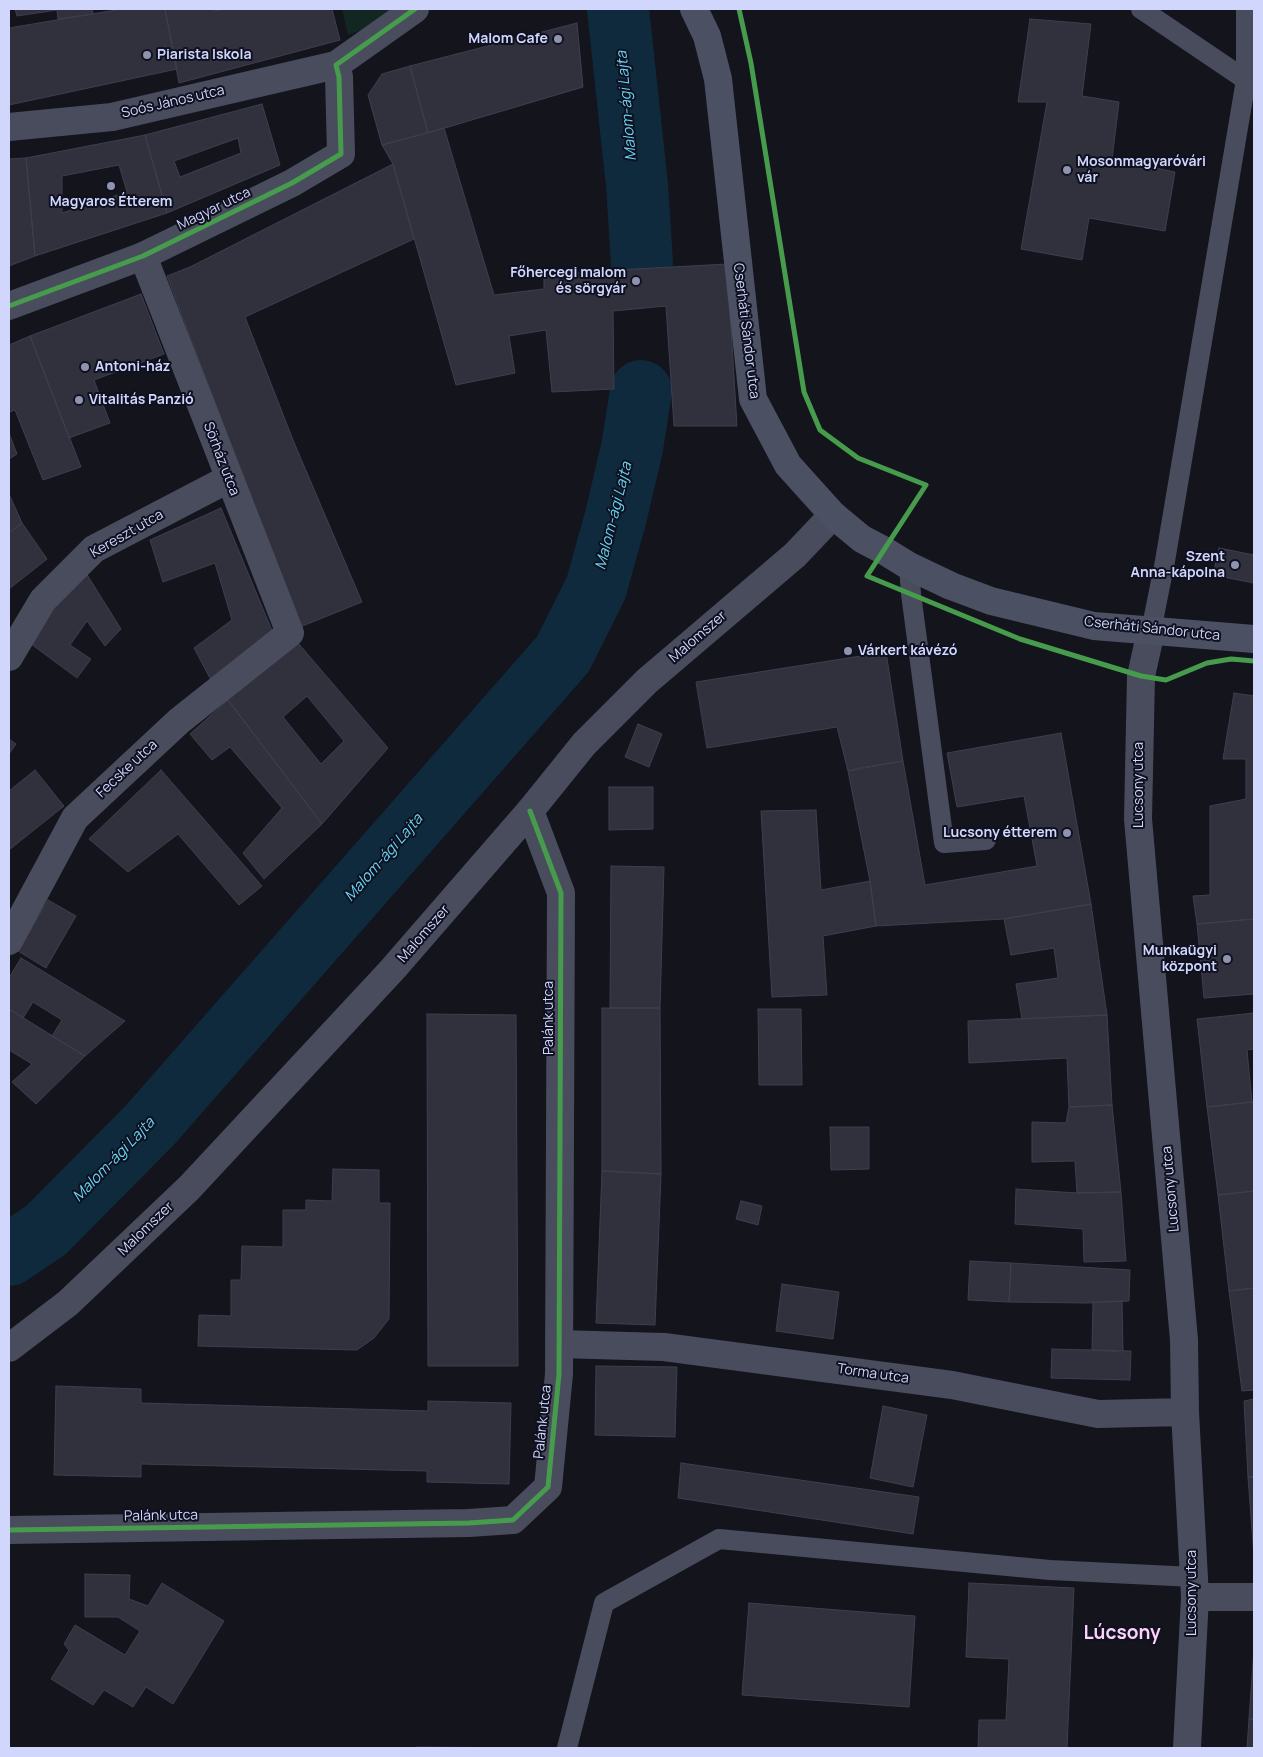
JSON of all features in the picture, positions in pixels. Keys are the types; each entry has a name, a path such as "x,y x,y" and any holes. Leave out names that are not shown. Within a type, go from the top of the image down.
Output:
{"main road":[{"name":"Cserháti Sándor utca","path":"694,9 707,36 718,79 753,399 788,465 833,515 862,539 909,566 951,586 991,601 1094,626 1254,639"}],"street":[{"path":"336,65 415,9"},
{"name":"Soós János utca","path":"9,127 112,117 336,65"},
{"name":"Magyar utca","path":"9,306 142,256 292,183 341,154 339,77 336,65"},
{"name":"Sörház utca","path":"142,256 290,633"},
{"name":"Kereszt utca","path":"9,657 43,600 94,549 228,479"},
{"name":"Malomszer","path":"9,1348 68,1303 189,1188 392,970 530,812 584,744 647,680 795,555 833,515"},
{"name":"Lucsony utca","path":"1151,631 1141,676 1138,819 1184,1340 1185,1412 1195,1587 1187,1748"},
{"name":"Fecske utca","path":"9,941 75,818 178,721 290,633"},
{"name":"Palánk utca","path":"9,1530 469,1523 513,1520 548,1487 559,1374 561,893 530,812"},
{"name":"Torma utca","path":"559,1344 664,1346 952,1385 1098,1414 1185,1412"},
{"path":"1195,1587 1254,1597"}],"lane":[{"path":"1141,9 1250,80"},
{"path":"1151,631 1250,80 1246,9"},
{"path":"909,566 944,843 986,840"},
{"path":"567,1748 604,1603 719,1539 1050,1570 1195,1587"}],"green space":[{"path":"342,9 393,9 379,24 348,35"}],"building":[{"path":"15,9 92,9 93,14 58,19 57,10 17,16"},
{"path":"122,9 165,9 177,69 9,105 9,28"},
{"path":"165,9 213,9 213,11 227,9 332,9 340,40 179,83"},
{"path":"1030,19 1091,24 1082,96 1119,102 1112,159 1175,172 1165,231 1089,218 1082,260 1021,249 1047,102 1018,102"},
{"path":"577,23 583,87 428,133 410,66"},
{"path":"410,66 428,133 382,145 368,95 382,74"},
{"path":"262,104 280,165 167,213 145,135","holes":["238,138 241,153 180,177 174,161"]},
{"name":"Főhercegi malom és sörgyár","path":"444,128 494,295 544,289 544,274 727,264 737,426 674,426 666,306 613,311 614,389 552,392 546,330 509,336 515,373 456,385 393,164 382,145"},
{"path":"145,135 167,213 35,256 26,158","holes":["119,165 127,192 62,213 62,176"]},
{"path":"26,158 35,256 9,266 9,159"},
{"path":"393,164 414,239 245,317 293,440 362,602 300,627 167,276 190,267"},
{"name":"Antoni-ház","path":"141,294 164,354 94,380 110,423 69,438 30,336"},
{"path":"30,336 81,467 43,480 15,410 9,412 9,345"},
{"path":"9,433 17,454 9,459"},
{"path":"9,494 22,523 9,533"},
{"path":"221,508 273,633 211,680 194,648 232,620 215,563 163,582 150,540"},
{"path":"22,523 47,559 9,589 9,533"},
{"name":"Szent Anna-kápolna","path":"1219,548 1254,555 1254,583 1213,575"},
{"path":"86,573 121,629 105,646 87,621 70,645 91,659 77,678 31,644 51,611"},
{"path":"298,643 388,748 322,824 228,700","holes":["307,696 344,741 321,764 283,717"]},
{"path":"886,652 903,761 848,771 837,727 707,748 696,682"},
{"path":"1234,693 1254,696 1254,919 1197,924 1193,896 1210,895 1210,806 1246,799 1246,759 1223,759"},
{"path":"228,700 322,824 264,879 243,853 282,808 230,747 212,760 190,734"},
{"path":"638,724 662,734 649,767 625,757"},
{"path":"1061,733 1091,904 1004,919 876,926 870,881 848,771 903,761 925,885 1037,866 1024,796 957,807 947,753"},
{"path":"9,739 16,744 9,754"},
{"path":"35,770 64,806 9,850 9,791"},
{"path":"161,770 262,886 239,905 178,834 128,872 89,839"},
{"path":"609,787 653,787 653,829 609,830"},
{"path":"816,810 821,890 870,881 876,926 823,936 827,995 772,997 761,811"},
{"path":"611,866 664,867 660,1008 610,1008"},
{"path":"48,900 76,916 46,968 18,951"},
{"path":"1091,904 1107,1015 1022,1019 1016,984 1058,978 1054,948 1011,955 1004,919"},
{"name":"Munkaügyi központ","path":"1254,919 1254,994 1204,998 1197,924"},
{"path":"21,958 125,1021 85,1056 52,1036 62,1020 33,1002 23,1018 9,1009 9,978"},
{"path":"602,1008 660,1008 661,1174 602,1171"},
{"path":"9,1009 85,1056 36,1104 12,1082 32,1064 9,1050"},
{"path":"758,1009 801,1009 802,1085 759,1085"},
{"path":"1254,1013 1254,1049 1247,1050 1252,1102 1207,1107 1197,1019"},
{"path":"427,1014 516,1015 518,1366 428,1366"},
{"path":"1107,1015 1112,1105 1069,1107 1067,1058 969,1063 968,1021"},
{"path":"1254,1102 1254,1191 1218,1195 1207,1107"},
{"path":"1112,1105 1121,1192 1077,1193 1075,1161 1032,1162 1032,1122 1066,1123 1069,1107"},
{"path":"830,1127 869,1127 869,1169 831,1170"},
{"path":"333,1169 379,1170 379,1203 390,1203 389,1319 374,1338 357,1350 198,1346 199,1315 231,1316 231,1280 241,1280 242,1246 283,1247 283,1210 306,1210 306,1200 332,1201"},
{"path":"602,1171 661,1174 655,1325 596,1323"},
{"path":"1016,1189 1077,1193 1121,1192 1126,1261 1084,1262 1083,1229 1015,1224"},
{"path":"1254,1191 1254,1288 1229,1291 1218,1195"},
{"path":"741,1201 762,1206 758,1225 736,1219"},
{"path":"970,1261 1011,1263 1009,1302 968,1300"},
{"path":"1011,1263 1130,1270 1129,1301 1087,1303 1009,1302"},
{"path":"782,1284 839,1292 833,1339 776,1331"},
{"path":"1254,1288 1254,1390 1242,1391 1229,1291"},
{"path":"1122,1301 1123,1352 1092,1350 1093,1302"},
{"path":"1052,1349 1131,1351 1130,1380 1051,1378"},
{"path":"596,1366 677,1367 675,1437 595,1435"},
{"path":"56,1386 141,1389 141,1403 428,1411 428,1401 511,1403 509,1484 427,1482 427,1471 141,1464 141,1477 54,1475"},
{"path":"1254,1399 1254,1477 1248,1477 1244,1401"},
{"path":"883,1406 927,1415 913,1487 870,1478"},
{"path":"681,1463 919,1497 913,1534 678,1498"},
{"path":"1248,1477 1254,1477 1254,1557"},
{"path":"85,1574 130,1575 129,1599 148,1606 162,1583 224,1621 173,1704 146,1687 133,1707 104,1690 93,1705 51,1679 69,1650 64,1644 75,1625 125,1655 140,1631 118,1617 85,1617"},
{"path":"969,1583 1074,1588 1067,1748 978,1748 979,1720 1006,1720 1009,1659 966,1657"},
{"path":"749,1603 915,1616 909,1707 742,1695"},
{"path":"1254,1649 1254,1719 1249,1719"},
{"path":"1249,1719 1254,1719 1254,1748 1247,1748"},
{"path":"417,1747 533,1748 417,1748"}],"waterway":[{"name":"Malom-ági Lajta","path":"618,9 637,185 642,263"},
{"name":"Malom-ági Lajta","path":"9,1255 46,1230 150,1125 563,654 596,588 632,448 641,391"}],"cycle path":[{"path":"9,306 143,256 292,183 341,154 339,77 336,65 415,9"},
{"path":"739,9 751,63 804,392 820,430 858,458 926,485 867,576 1020,639 1141,676 1166,680 1207,663 1231,659 1254,661"},
{"path":"9,1530 469,1523 513,1520 548,1487 559,1374 561,893 530,811"}],"place":[{"name":"Malom Cafe","path":"558,39"},
{"name":"Piarista Iskola","path":"147,55"},
{"name":"Mosonmagyaróvári vár","path":"1067,170"},
{"name":"Magyaros Étterem","path":"111,186"},
{"name":"Főhercegi malom és sörgyár","path":"636,281"},
{"name":"Antoni-ház","path":"85,367"},
{"name":"Vitalitás Panzió","path":"79,400"},
{"name":"Szent Anna-kápolna","path":"1235,565"},
{"name":"Várkert kávézó","path":"848,651"},
{"name":"Lucsony étterem","path":"1067,833"},
{"name":"Munkaügyi központ","path":"1227,959"}],"district":[{"name":"Lúcsony","path":"1122,1634"}]}
